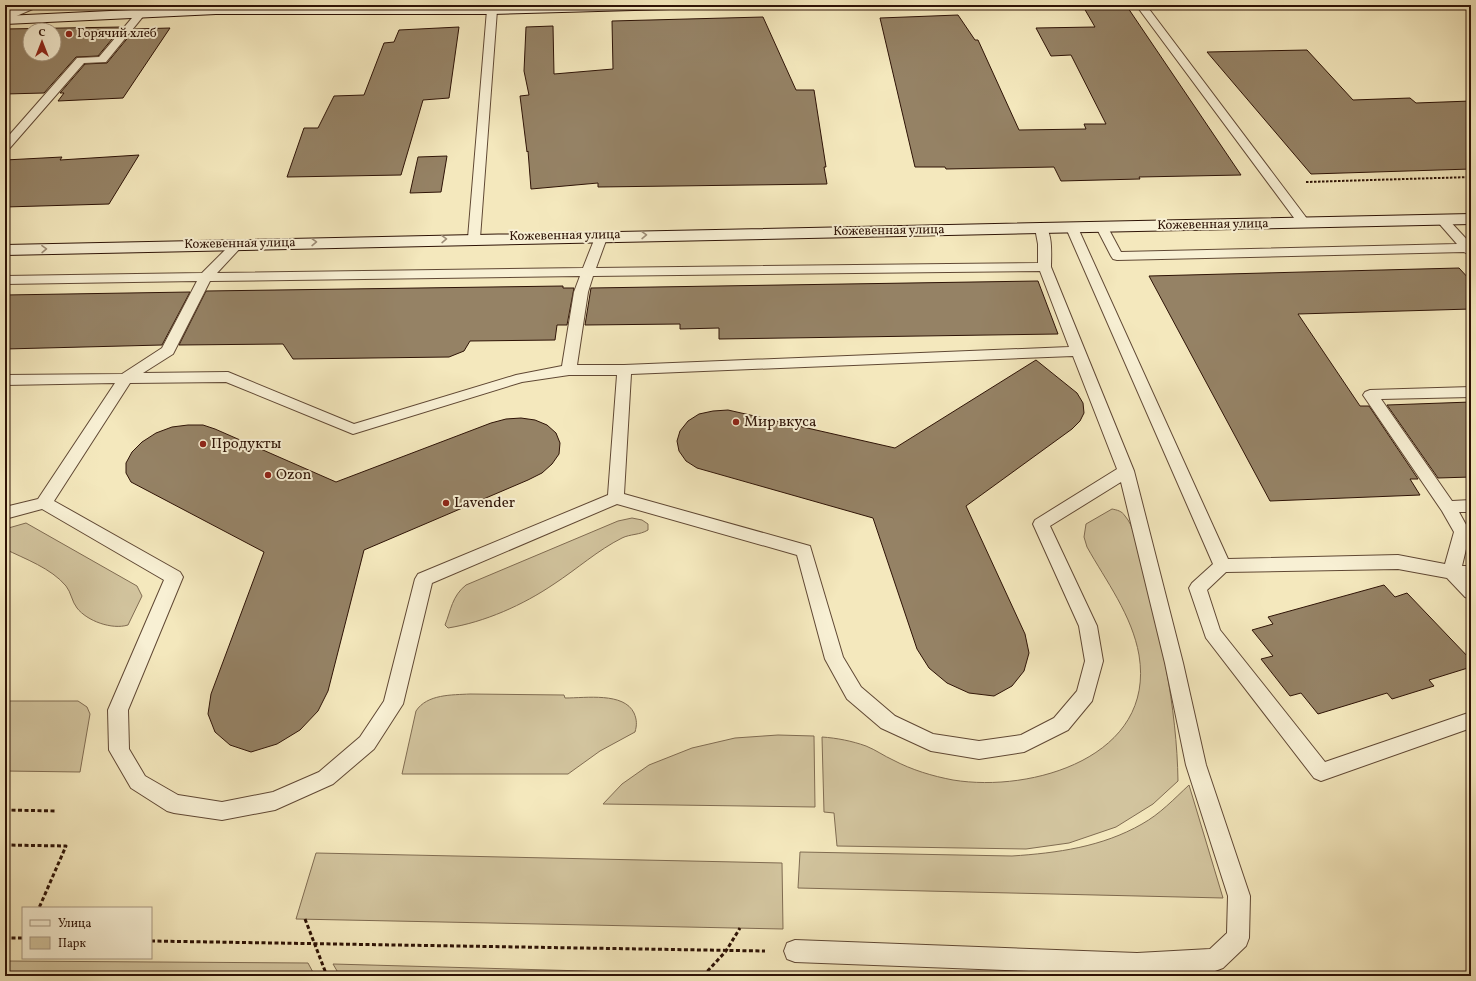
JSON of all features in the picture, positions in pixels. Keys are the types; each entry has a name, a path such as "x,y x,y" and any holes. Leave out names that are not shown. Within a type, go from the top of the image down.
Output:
{"main road":[{"path":"5,19 31,5"},
{"path":"5,19 140,14 220,8 492,10 670,5"},
{"name":"Кожевенная улица","path":"5,250 602,235 1072,228 1471,219"}],"lane":[{"path":"1141,5 1304,223"},
{"path":"474,238 492,10"},
{"path":"5,147 81,60 102,60 140,14"},
{"path":"1442,220 1470,249"},
{"path":"1102,227 1117,256 1470,249"},
{"path":"795,952 1137,964 1215,960 1238,938 1238,896 1196,765 1174,663 1126,471 1045,267 1044,244 1041,228"},
{"path":"1072,228 1222,566"},
{"path":"569,370 581,292 587,272 602,235"},
{"path":"5,513 44,503 126,378 168,351 205,278 238,244"},
{"path":"5,280 1045,267"},
{"path":"5,380 228,377 353,429 521,378 569,370 624,370 1078,351"},
{"path":"616,498 624,370"},
{"path":"1452,572 1462,532 1448,507 1370,395 1471,392"},
{"path":"44,503 174,577 118,710 119,750 138,782 174,804 222,811 275,801 326,778 367,743 393,704 424,579 616,498 804,551 834,659 854,693 888,722 931,742 978,750 1024,743 1061,724 1085,695 1094,661 1088,626 1041,524 1126,471"},
{"path":"1448,507 1471,506"},
{"path":"1471,573 1452,572 1398,562 1222,566 1198,588 1212,633 1321,772 1471,720"},
{"path":"1452,572 1471,592"}],"path":[{"path":"1274,183 1471,177"},
{"path":"5,810 57,811"},
{"path":"5,845 66,846 40,907"},
{"path":"305,919 313,944 327,976"},
{"path":"702,976 726,951 740,928"},
{"path":"5,938 22,938"},
{"path":"152,941 795,952"}],"green space":[{"path":"1112,509 1118,510 1122,513 1131,525 1154,610 1171,696 1177,753 1178,781 1153,804 1116,827 1069,843 1026,849 837,846 834,813 824,812 822,737 844,740 866,746 900,764 930,775 953,780 984,783 1018,780 1051,773 1082,761 1108,743 1128,719 1139,690 1139,655 1136,640 1118,599 1087,547 1084,537 1086,524"},
{"path":"632,518 642,520 648,524 648,530 625,537 613,543 542,592 517,606 476,622 448,628 445,625 455,599 461,589 466,585 618,521"},
{"path":"26,523 137,586 142,596 128,625 107,625 87,617 77,608 68,588 53,574 37,564 5,549 5,529"},
{"path":"470,694 564,695 565,698 593,697 613,699 629,706 634,713 636,729 635,732 600,751 568,774 402,774 416,711 421,705 440,696"},
{"path":"5,701 78,701 87,707 90,714 80,772 5,771"},
{"path":"778,735 814,736 815,807 603,804 622,784 649,765 692,748 735,738"},
{"path":"1189,785 1223,898 798,888 800,852 1012,856 1062,851 1079,848 1127,832 1149,820 1161,811"},
{"path":"316,853 782,863 783,929 296,919"},
{"path":"5,961 308,963 315,976 5,976"},
{"path":"333,964 693,974 691,976 340,976"}],"building":[{"path":"1084,8 1128,8 1241,175 1139,177 1140,179 1061,181 1054,167 946,169 945,167 915,167 880,18 958,15 975,40 978,40 1019,130 1086,129 1084,124 1106,124 1071,55 1051,56 1036,28 1095,27"},
{"path":"763,17 796,90 814,90 826,167 824,167 827,184 598,187 598,183 531,189 528,151 527,152 520,96 529,95 524,71 526,27 553,26 554,74 613,69 612,21"},
{"path":"122,27 98,56 76,57 44,93 5,94 5,29 22,29 22,62 62,62 62,28"},
{"path":"459,27 449,98 423,100 401,175 287,177 304,128 318,128 334,96 364,95 384,43 394,42 399,30"},
{"path":"170,28 123,98 58,101 64,93 60,93 85,64 107,63 135,29"},
{"path":"1307,50 1353,100 1410,98 1416,103 1471,101 1471,169 1311,174 1207,52"},
{"path":"139,155 109,204 5,207 5,160 62,157 60,160"},
{"path":"447,156 441,192 410,193 418,157"},
{"path":"1459,268 1471,281 1471,309 1298,314 1360,406 1369,406 1418,479 1410,479 1420,495 1270,501 1149,276"},
{"path":"1038,281 1058,334 719,339 719,328 680,329 680,324 585,325 591,288"},
{"path":"563,286 563,288 574,288 567,325 557,325 555,340 470,341 464,351 449,357 293,359 283,344 179,345 206,291"},
{"path":"190,292 162,345 5,349 5,295"},
{"path":"1036,360 1077,393 1083,403 1084,413 1080,421 1072,429 966,506 1025,634 1029,653 1024,671 1012,686 994,696 969,693 947,683 929,668 917,649 873,518 697,468 686,461 679,451 677,441 680,431 688,421 699,414 728,410 895,448"},
{"path":"1471,402 1471,477 1438,478 1387,405"},
{"path":"521,418 535,420 547,425 556,433 560,443 559,454 552,464 542,473 528,480 364,550 328,691 318,711 300,730 277,744 251,752 230,745 215,732 208,714 211,694 264,552 131,482 126,473 126,463 132,452 142,442 156,433 172,427 203,425 336,482 491,423 506,419"},
{"path":"1384,585 1395,597 1407,593 1471,660 1471,667 1429,680 1434,686 1392,699 1387,693 1318,714 1301,693 1290,696 1261,659 1273,656 1252,630 1273,624 1268,617"}],"place":[{"name":"Горячий хлеб","path":"69,34"},
{"name":"Мир вкуса","path":"736,422"},
{"name":"Продукты","path":"203,444"},
{"name":"Ozon","path":"268,475"},
{"name":"Lavender","path":"446,503"}]}
